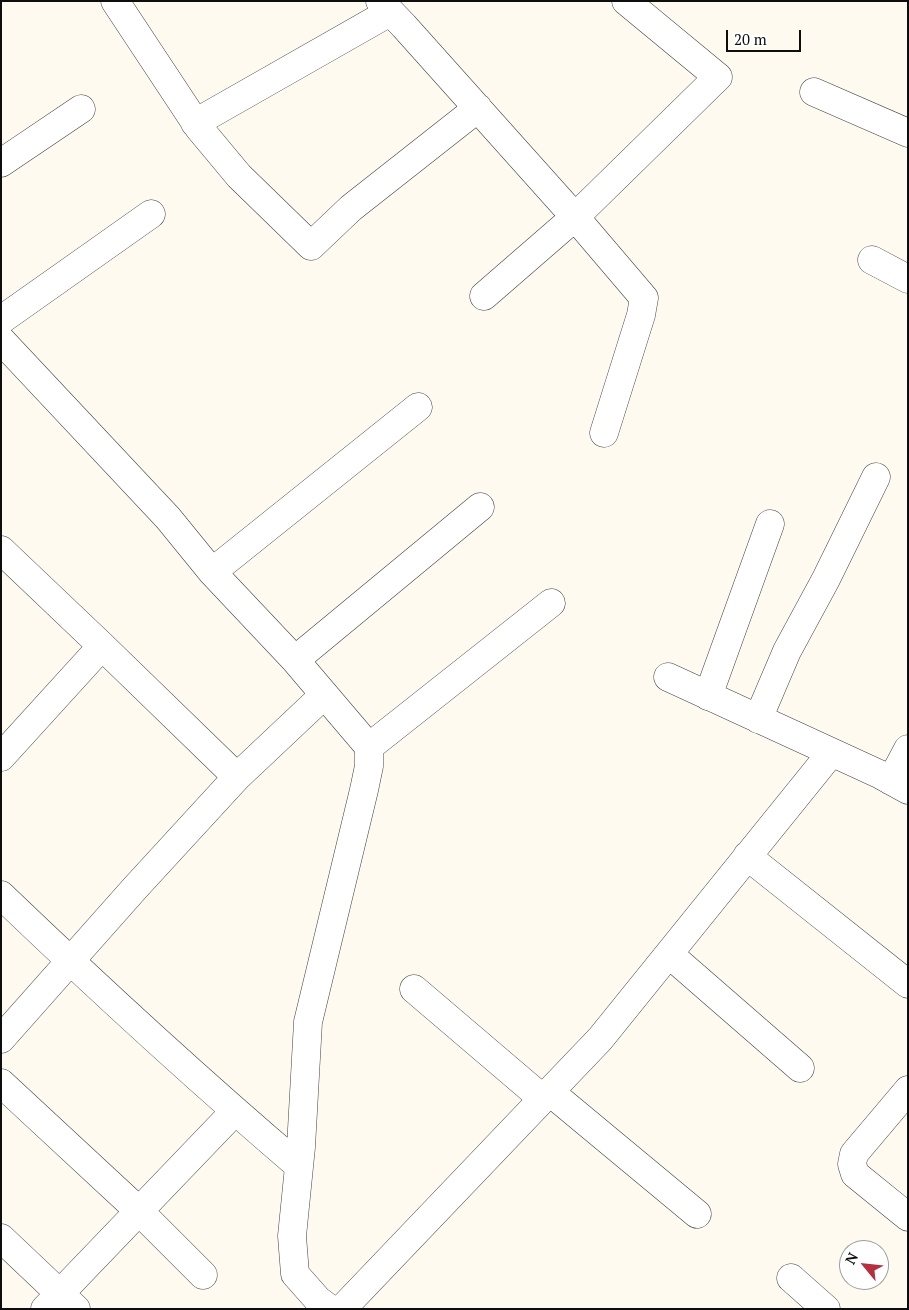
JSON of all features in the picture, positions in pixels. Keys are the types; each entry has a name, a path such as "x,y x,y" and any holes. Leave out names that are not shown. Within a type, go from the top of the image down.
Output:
{"street":[{"path":"115,1 195,123 239,176 311,246 351,208 478,108"},
{"path":"484,296 575,217 718,77 626,1"},
{"path":"195,123 385,6 575,217 644,298 641,315 604,434"},
{"path":"814,92 908,133"},
{"path":"1,163 81,109"},
{"path":"1,320 151,214"},
{"path":"872,260 908,279"},
{"path":"1,340 168,518 212,572 295,660 369,747 369,766 364,790 308,1022 299,1166 292,1236 296,1274 318,1300 330,1309"},
{"path":"212,572 418,407"},
{"path":"758,719 787,651 826,579 876,477"},
{"path":"295,660 480,507"},
{"path":"708,696 770,524"},
{"path":"1,550 237,778"},
{"path":"369,747 552,603"},
{"path":"1,757 102,646"},
{"path":"668,677 899,785 908,749"},
{"path":"1,1039 237,778 324,694"},
{"path":"342,1309 600,1039 831,752"},
{"path":"747,856 908,984"},
{"path":"1,896 70,962 235,1111 299,1166"},
{"path":"669,954 800,1068"},
{"path":"414,989 697,1214"},
{"path":"1,1083 139,1211 203,1275"},
{"path":"908,1090 854,1154 852,1164 855,1174 908,1217"},
{"path":"1,1238 60,1304 139,1211 235,1111"},
{"path":"791,1278 826,1309"}]}
